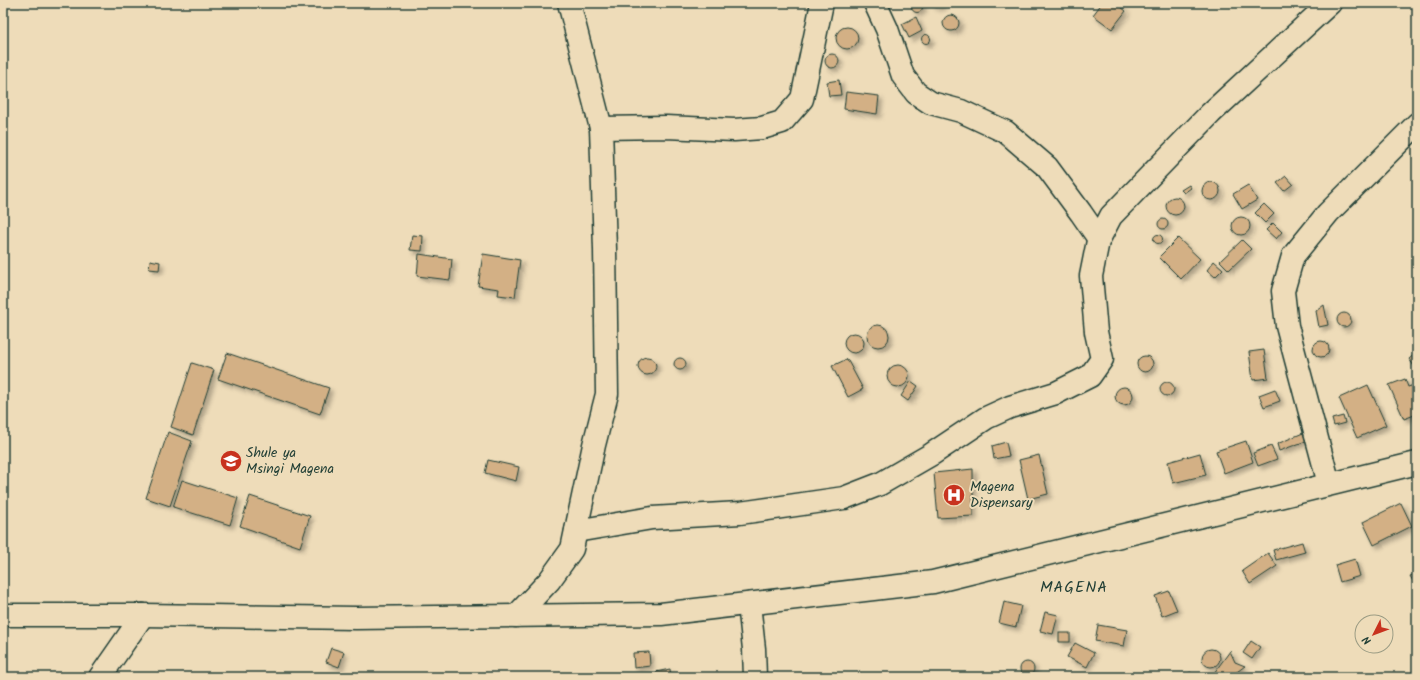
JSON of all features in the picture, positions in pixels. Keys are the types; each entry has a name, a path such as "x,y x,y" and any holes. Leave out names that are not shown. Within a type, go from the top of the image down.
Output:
{"street":[{"path":"516,616 549,581 572,549 594,445 607,394 605,249 601,128 569,3"},
{"path":"601,128 666,127 734,130 762,128 782,122 802,99 822,3"},
{"path":"875,3 887,29 903,76 916,93 931,104 961,111 1006,132 1047,167 1099,239"},
{"path":"576,531 652,518 740,513 844,498 880,484 932,454 986,418 1010,407 1056,393 1090,376 1102,359 1096,332 1091,276 1099,239 1111,216 1211,113 1330,3"},
{"path":"1329,484 1287,326 1283,291 1293,256 1328,213 1417,124"},
{"path":"3,615 356,618 661,614 933,582 1417,462"},
{"path":"749,604 754,649 754,677"},
{"path":"100,677 143,615"}],"building":[{"path":"917,1 921,3 923,7 921,11 917,13 913,11 911,7 913,3"},
{"path":"930,3 945,3 942,6 936,7"},
{"path":"1102,3 1116,3 1126,11 1112,29 1093,15"},
{"path":"948,15 954,15 959,20 957,29 954,31 948,31 943,26 943,20"},
{"path":"916,17 922,31 909,38 902,24"},
{"path":"847,27 855,30 858,38 855,46 847,49 839,46 836,38 839,30"},
{"path":"924,35 928,35 930,39 928,43 924,43 922,41 922,37"},
{"path":"829,54 835,54 839,58 839,64 835,68 829,68 825,64 825,58"},
{"path":"839,80 841,95 829,96 827,82"},
{"path":"846,92 879,96 877,114 844,109"},
{"path":"1286,176 1293,184 1284,191 1277,183"},
{"path":"1207,182 1215,182 1220,187 1218,198 1215,200 1207,200 1202,195 1202,187"},
{"path":"1189,185 1191,188 1184,193 1181,190"},
{"path":"1248,185 1257,200 1242,209 1233,194"},
{"path":"1175,197 1181,200 1184,206 1181,212 1175,215 1169,212 1166,206 1169,200"},
{"path":"1264,204 1274,214 1265,223 1255,213"},
{"path":"1237,217 1245,217 1250,222 1248,233 1245,235 1237,235 1232,230 1232,222"},
{"path":"1161,219 1165,219 1167,220 1167,228 1161,229 1158,226 1158,222"},
{"path":"1273,223 1282,232 1276,239 1266,230"},
{"path":"412,235 423,236 422,251 410,250"},
{"path":"1156,235 1160,235 1162,239 1160,243 1156,243 1154,241 1154,237"},
{"path":"1178,238 1200,259 1181,279 1159,257"},
{"path":"1242,240 1251,249 1229,270 1220,261"},
{"path":"419,254 452,259 450,280 417,276"},
{"path":"483,254 520,260 515,297 498,295 499,289 478,286"},
{"path":"150,260 160,262 159,270 149,269"},
{"path":"1214,261 1223,269 1215,277 1207,270"},
{"path":"1324,305 1328,325 1319,327 1316,311"},
{"path":"1344,313 1349,315 1351,320 1349,325 1344,327 1339,325 1337,320 1339,315"},
{"path":"878,325 886,328 889,336 886,344 878,347 870,344 867,336 870,328"},
{"path":"850,333 858,333 864,339 864,347 858,353 850,353 844,347 844,339"},
{"path":"1321,341 1327,343 1329,349 1327,355 1321,357 1315,355 1313,349 1315,343"},
{"path":"1264,350 1268,378 1253,380 1249,352"},
{"path":"1417,352 1417,363 1414,366 1409,359"},
{"path":"227,353 329,388 320,414 218,379"},
{"path":"1142,356 1148,356 1153,361 1151,370 1148,372 1142,372 1137,367 1137,361"},
{"path":"647,357 653,360 656,366 653,372 647,375 641,372 638,366 641,360"},
{"path":"682,358 685,359 685,369 678,370 675,369 674,362 675,359"},
{"path":"847,359 863,389 848,397 832,366"},
{"path":"192,363 214,370 193,435 171,427"},
{"path":"898,365 902,366 908,372 908,380 902,386 898,387 894,386 888,380 887,376 888,372 894,366"},
{"path":"1405,379 1408,387 1417,384 1417,414 1404,419 1389,385"},
{"path":"911,381 918,386 908,401 901,396"},
{"path":"1164,382 1170,382 1174,386 1174,392 1170,396 1164,396 1160,392 1160,386"},
{"path":"1368,385 1386,425 1357,438 1339,398"},
{"path":"1124,387 1130,390 1133,396 1130,402 1124,405 1118,402 1115,396 1118,390"},
{"path":"1275,389 1280,401 1264,407 1259,395"},
{"path":"1343,416 1345,423 1334,426 1332,419"},
{"path":"168,432 192,441 170,506 146,498"},
{"path":"1303,433 1306,441 1279,451 1277,444"},
{"path":"1246,441 1253,462 1224,473 1216,451"},
{"path":"1006,442 1009,456 994,459 992,446"},
{"path":"1271,446 1277,459 1258,466 1253,453"},
{"path":"1200,453 1206,475 1173,483 1168,462"},
{"path":"1039,455 1048,494 1028,499 1019,460"},
{"path":"488,460 519,467 516,481 485,473"},
{"name":"Magena Dispensary","path":"973,469 973,516 938,518 934,473"},
{"path":"182,480 238,498 230,525 173,507"},
{"path":"250,496 310,516 300,547 240,526"},
{"path":"1401,503 1412,526 1374,545 1363,522"},
{"path":"1302,542 1305,552 1276,560 1273,550"},
{"path":"1268,553 1277,566 1250,584 1242,571"},
{"path":"1355,559 1360,576 1340,582 1335,565"},
{"path":"1417,573 1417,588 1410,576"},
{"path":"1169,591 1177,610 1162,616 1155,596"},
{"path":"1004,602 1021,606 1016,627 999,623"},
{"path":"1045,612 1058,615 1053,634 1040,631"},
{"path":"1098,625 1127,630 1124,646 1095,641"},
{"path":"1059,633 1070,633 1070,642 1059,642"},
{"path":"1251,641 1260,647 1252,659 1243,653"},
{"path":"1075,643 1094,653 1087,667 1067,657"},
{"path":"331,648 344,652 339,667 326,662"},
{"path":"1211,649 1217,652 1220,658 1217,664 1211,667 1205,664 1202,658 1205,652"},
{"path":"1230,651 1235,662 1245,666 1230,677 1219,677 1214,673"},
{"path":"649,652 650,666 634,668 633,653"},
{"path":"1024,662 1030,662 1034,666 1034,672 1030,676 1024,676 1020,672 1020,666"},
{"path":"670,669 671,677 657,677 656,672"},
{"path":"1190,672 1196,677 1186,677"},
{"path":"1094,674 1100,675 1103,677 1090,677"}],"place":[{"name":"Shule ya Msingi Magena","path":"231,461"},
{"name":"Magena Dispensary","path":"954,495"}],"district":[{"name":"MAGENA","path":"1074,587"}]}
